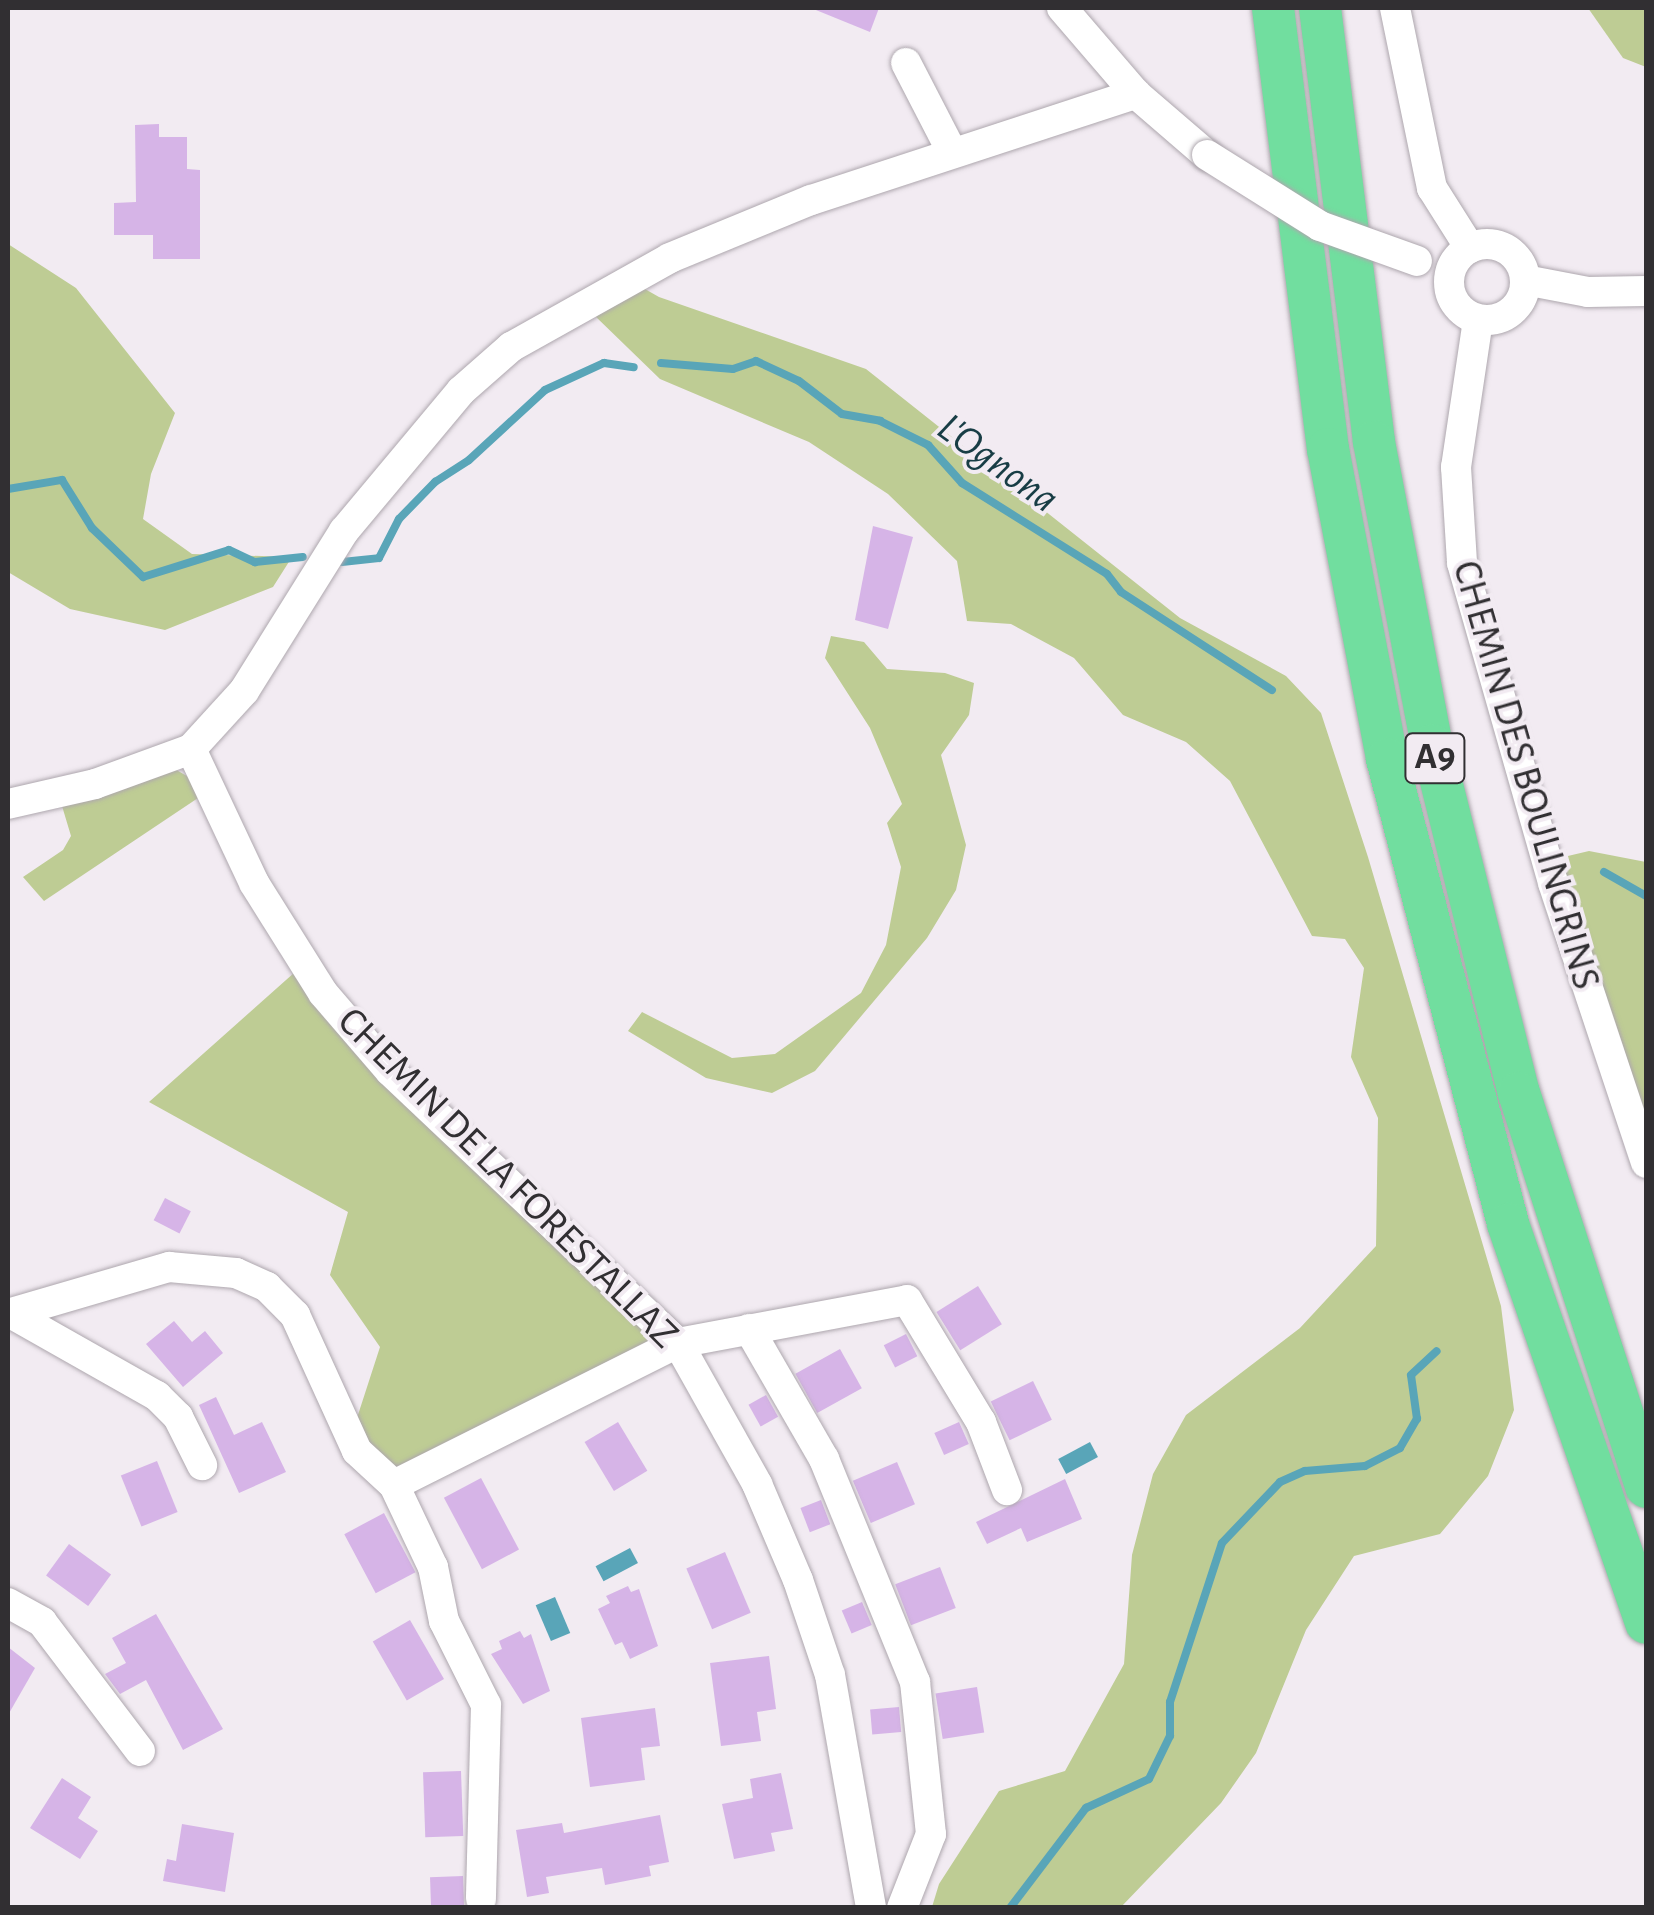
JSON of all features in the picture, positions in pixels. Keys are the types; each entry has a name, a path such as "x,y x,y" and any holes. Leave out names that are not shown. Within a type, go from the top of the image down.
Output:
{"highway":[{"name":"A9","path":"1273,8 1320,396 1387,760 1508,1224 1646,1623"},
{"name":"A9","path":"1320,8 1374,442 1432,745 1520,1093 1646,1488"}],"street":[{"path":"1062,8 1136,94 1207,155 1320,226 1418,261 1460,259 1502,247 1518,260 1525,280 1517,307 1492,321 1478,320 1453,302 1460,259 1432,188 1395,8"},
{"path":"906,63 952,152"},
{"path":"8,804 95,784 191,749 244,691 316,566 486,366 670,258 952,152 1051,126 1136,94"},
{"path":"1525,280 1588,292 1646,291"},
{"name":"CHEMIN DES BOULINGRINS","path":"1478,320 1456,467 1462,562 1553,882 1646,1163"},
{"name":"CHEMIN DE LA FORESTALLAZ","path":"191,749 254,883 323,993 390,1071 678,1343 757,1484 804,1596 830,1674 871,1908"},
{"path":"10,1314 169,1266 236,1273 267,1287 295,1316 357,1451 394,1485 433,1567 444,1621 486,1704 481,1899"},
{"path":"394,1485 678,1343 907,1300 981,1422 1007,1490"},
{"path":"10,1314 157,1396 178,1417 202,1465"},
{"path":"749,1329 824,1459 916,1682 932,1834 902,1908"},
{"path":"8,1603 42,1622 140,1751"}],"green space":[{"path":"1588,8 1646,8 1646,67 1623,58"},
{"path":"8,244 76,288 175,413 151,474 143,519 192,554 292,557 273,587 165,630 70,609 8,572"},
{"path":"629,280 659,297 866,369 1180,618 1286,676 1321,713 1368,857 1501,1306 1514,1410 1488,1476 1440,1534 1354,1556 1306,1630 1256,1753 1221,1803 1121,1907 932,1907 939,1884 999,1791 1065,1771 1124,1664 1132,1555 1153,1474 1186,1415 1300,1328 1376,1246 1378,1118 1351,1057 1364,968 1345,939 1312,936 1230,781 1186,742 1123,715 1074,658 1011,624 967,621 957,561 888,494 809,442 660,379 595,316"},
{"path":"831,636 864,642 887,669 945,673 974,683 969,715 941,755 966,845 956,890 927,938 815,1071 772,1093 706,1078 628,1031 642,1012 732,1058 775,1054 861,993 886,945 901,867 887,823 902,804 870,728 825,658"},
{"path":"173,768 192,779 201,796 44,901 23,877 63,850 71,836 62,806"},
{"path":"1589,851 1646,862 1646,1125 1551,860"},
{"path":"295,972 648,1324 652,1339 399,1468 369,1451 356,1421 380,1347 330,1275 348,1212 149,1102"}],"water":[{"path":"1090,1442 1098,1457 1066,1474 1058,1459"},
{"path":"630,1548 638,1563 604,1581 596,1566"},
{"path":"555,1597 570,1633 551,1641 536,1605"}],"building":[{"path":"811,8 879,8 870,32"},
{"path":"159,124 159,137 187,137 187,169 200,170 200,259 153,259 153,235 114,235 114,203 136,202 135,125"},
{"path":"873,526 913,537 888,629 855,620"},
{"path":"165,1198 191,1211 179,1233 154,1220"},
{"path":"978,1286 1002,1324 960,1350 936,1312"},
{"path":"174,1321 192,1342 205,1331 223,1353 183,1387 146,1344"},
{"path":"906,1334 917,1356 895,1368 884,1345"},
{"path":"840,1349 862,1388 817,1413 795,1374"},
{"path":"1033,1381 1052,1420 1010,1440 991,1402"},
{"path":"766,1395 778,1417 761,1427 749,1405"},
{"path":"216,1397 234,1435 262,1422 286,1472 239,1493 199,1405"},
{"path":"618,1422 647,1471 614,1491 585,1442"},
{"path":"959,1422 969,1444 944,1455 934,1433"},
{"path":"157,1461 178,1512 141,1527 121,1476"},
{"path":"897,1462 915,1504 871,1523 853,1481"},
{"path":"481,1478 519,1550 482,1569 444,1498"},
{"path":"1065,1479 1082,1519 1027,1542 1021,1528 987,1544 976,1522"},
{"path":"821,1500 830,1524 810,1532 800,1508"},
{"path":"384,1513 415,1572 376,1593 344,1534"},
{"path":"69,1544 111,1575 88,1606 46,1576"},
{"path":"725,1552 751,1613 712,1629 686,1568"},
{"path":"940,1567 956,1608 911,1625 895,1584"},
{"path":"628,1586 631,1592 639,1589 658,1646 630,1659 622,1642 615,1645 598,1609 610,1603 606,1596"},
{"path":"862,1602 872,1625 852,1634 842,1611"},
{"path":"156,1614 223,1729 183,1750 146,1680 120,1694 105,1674 126,1663 112,1638"},
{"path":"410,1620 444,1679 407,1700 373,1642"},
{"path":"520,1631 524,1638 531,1634 550,1691 523,1704 491,1654 502,1649 499,1641"},
{"path":"8,1647 35,1668 8,1715"},
{"path":"769,1656 776,1709 757,1712 761,1741 721,1746 710,1663"},
{"path":"977,1687 984,1732 943,1739 936,1694"},
{"path":"899,1707 901,1732 872,1734 870,1710"},
{"path":"655,1708 660,1746 641,1748 645,1780 590,1787 581,1718"},
{"path":"461,1771 463,1836 425,1837 423,1772"},
{"path":"781,1773 793,1829 771,1833 775,1851 734,1859 722,1804 753,1798 750,1779"},
{"path":"62,1778 91,1797 78,1818 98,1831 80,1859 30,1828"},
{"path":"660,1815 669,1862 649,1866 651,1876 605,1885 602,1868 546,1877 549,1893 527,1897 516,1830 562,1823 564,1833"},
{"path":"182,1824 234,1833 225,1892 163,1881 167,1859 176,1861"},
{"path":"463,1876 464,1908 431,1908 430,1877"}],"waterway":[{"name":"L'Ognona","path":"661,363 733,369 756,361 799,381 842,414 880,421 928,445 962,483 1107,574 1121,592 1272,690"},
{"name":"L'Ognona","path":"342,562 379,558 399,519 435,482 469,460 545,390 604,363 634,367"},
{"name":"L'Ognona","path":"8,489 62,480 92,528 143,577 229,550 255,562 303,557"},
{"name":"L'Ognona","path":"1604,872 1646,896"},
{"path":"1010,1908 1086,1808 1149,1779 1170,1736 1170,1702 1222,1543 1280,1482 1305,1471 1365,1466 1400,1448 1417,1419 1411,1375 1437,1351"}]}
